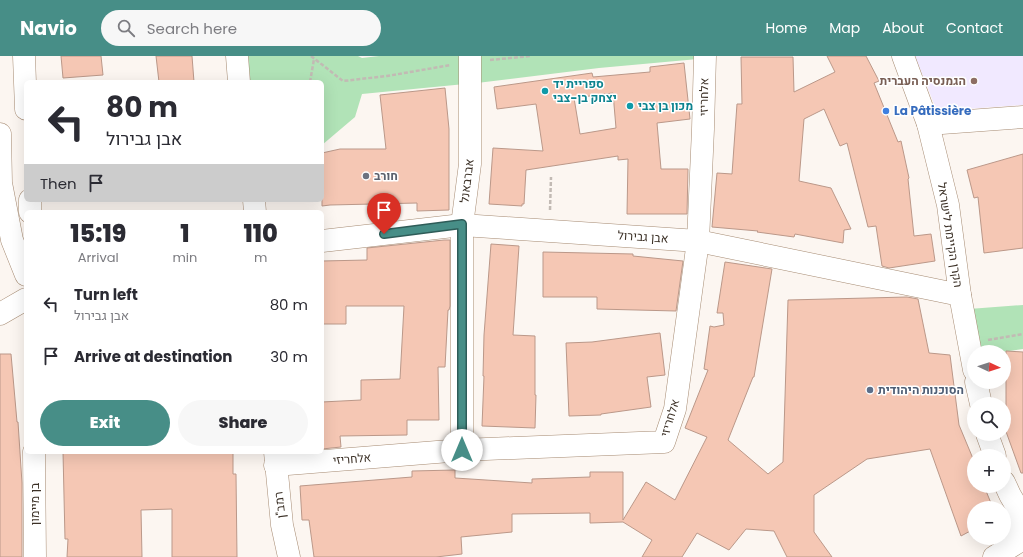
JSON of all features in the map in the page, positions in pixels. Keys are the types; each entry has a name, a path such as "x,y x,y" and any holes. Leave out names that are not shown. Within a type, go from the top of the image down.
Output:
{"street":[{"path":"24,56 25,80"},
{"path":"237,56 239,80"},
{"name":"אלחריזי","path":"275,458 664,442 675,409 698,241 705,56"},
{"name":"הקרן הקיימת לישראל","path":"904,56 928,124 948,205 960,295 969,344"},
{"name":"אברבאנל","path":"462,450 462,224 470,164 470,59"},
{"path":"928,124 1023,117"},
{"path":"0,134 2,183 12,240 24,270"},
{"name":"אבן גבירול","path":"324,241 462,224 698,241 960,295"},
{"path":"0,314 24,300"},
{"name":"בן מיימון","path":"34,454 35,557"},
{"name":"רמב\"ן","path":"275,458 282,526 289,557"},
{"path":"1009,493 1023,517"},
{"path":"994,557 1023,539 1011,528"}],"path":[{"path":"310,56 342,81 387,76 470,59 531,56"},
{"path":"310,80 314,59"},
{"path":"549,231 551,177"},
{"path":"969,344 1023,334"}],"shaded area":[{"name":"הגמנסיה העברית","path":"915,56 1023,56 1023,105 937,111"}],"green space":[{"path":"245,56 358,56 362,58 379,56 465,56 465,84 362,94 355,117 324,143 324,80 247,80"},
{"path":"477,56 697,56 698,59 599,68 477,83"},
{"path":"1023,305 1023,349 1011,351 1011,345 979,345 969,309"}],"building":[{"path":"61,56 101,56 103,75 63,78"},
{"path":"156,56 192,56 194,80 159,80"},
{"path":"827,56 866,56 879,81 874,83 898,142 901,141 909,178 914,236 931,234 935,261 889,268 882,266 876,226 868,227 847,143 840,146 824,109 804,119 799,181 831,188 851,229 844,230 843,243 795,234 794,237 757,232 758,231 712,227 717,173 732,174 737,104 742,104 741,57 793,57 794,92 835,72"},
{"path":"684,63 690,119 657,123 661,169 688,169 687,214 627,214 628,159 618,160 618,156 526,170 524,204 522,204 522,206 489,204 493,148 543,151 536,104 497,109 494,87 592,73 593,77 650,72 650,67","holes":["613,93 616,128 580,134 574,98"]},
{"path":"445,88 449,129 449,210 417,211 417,203 322,206 322,202 324,202 324,153 340,149 386,149 380,95"},
{"path":"1023,154 1023,248 984,253 978,197 974,198 967,170"},
{"path":"450,240 450,306 448,310 445,367 438,367 439,420 407,420 407,435 340,436 341,447 324,449 324,402 361,400 361,380 400,379 404,306 346,306 346,324 324,324 324,261 367,260 367,248"},
{"path":"491,244 519,246 513,335 535,336 535,428 482,426 484,335"},
{"path":"543,252 633,254 633,256 683,261 676,311 597,309 597,297 543,297"},
{"path":"725,262 772,269 754,377 728,440 768,474 783,462 788,300 907,297 918,299 929,353 950,355 959,425 969,449 967,449 967,493 987,493 990,501 967,501 967,533 961,536 930,449 867,459 814,495 814,532 832,557 787,557 774,531 746,529 729,550 697,533 682,557 642,557 652,540 623,522 590,523 590,513 512,514 512,532 461,537 462,554 436,557 314,557 309,520 302,520 300,486 412,477 412,471 455,470 455,478 532,483 532,479 590,477 590,472 623,472 623,520 646,482 675,500 707,437 685,428 708,370 704,369 710,326 714,327 724,325 723,313 717,313"},
{"path":"660,333 665,375 647,377 651,407 601,415 569,416 566,343 592,342"},
{"path":"1011,351 1023,352 1023,473 1021,473 1009,441 1011,441 1011,397 1006,397 1006,389 1011,389"},
{"path":"0,354 11,354 22,483 22,557 0,557"},
{"path":"63,454 233,454 233,474 236,474 237,557 172,557 172,509 141,510 142,557 67,557 68,539 65,539"}],"place":[{"name":"הגמנסיה העברית","path":"974,81"},
{"name":"ספריית יד יצחק בן-צבי","path":"545,91"},
{"name":"מכון בן צבי","path":"630,106"},
{"name":"La Pâtissière","path":"886,111"},
{"name":"חורב","path":"366,176"},
{"name":"הסוכנות היהודית","path":"870,390"}],"route":[{"path":"384,234 462,224 462,450"}]}
